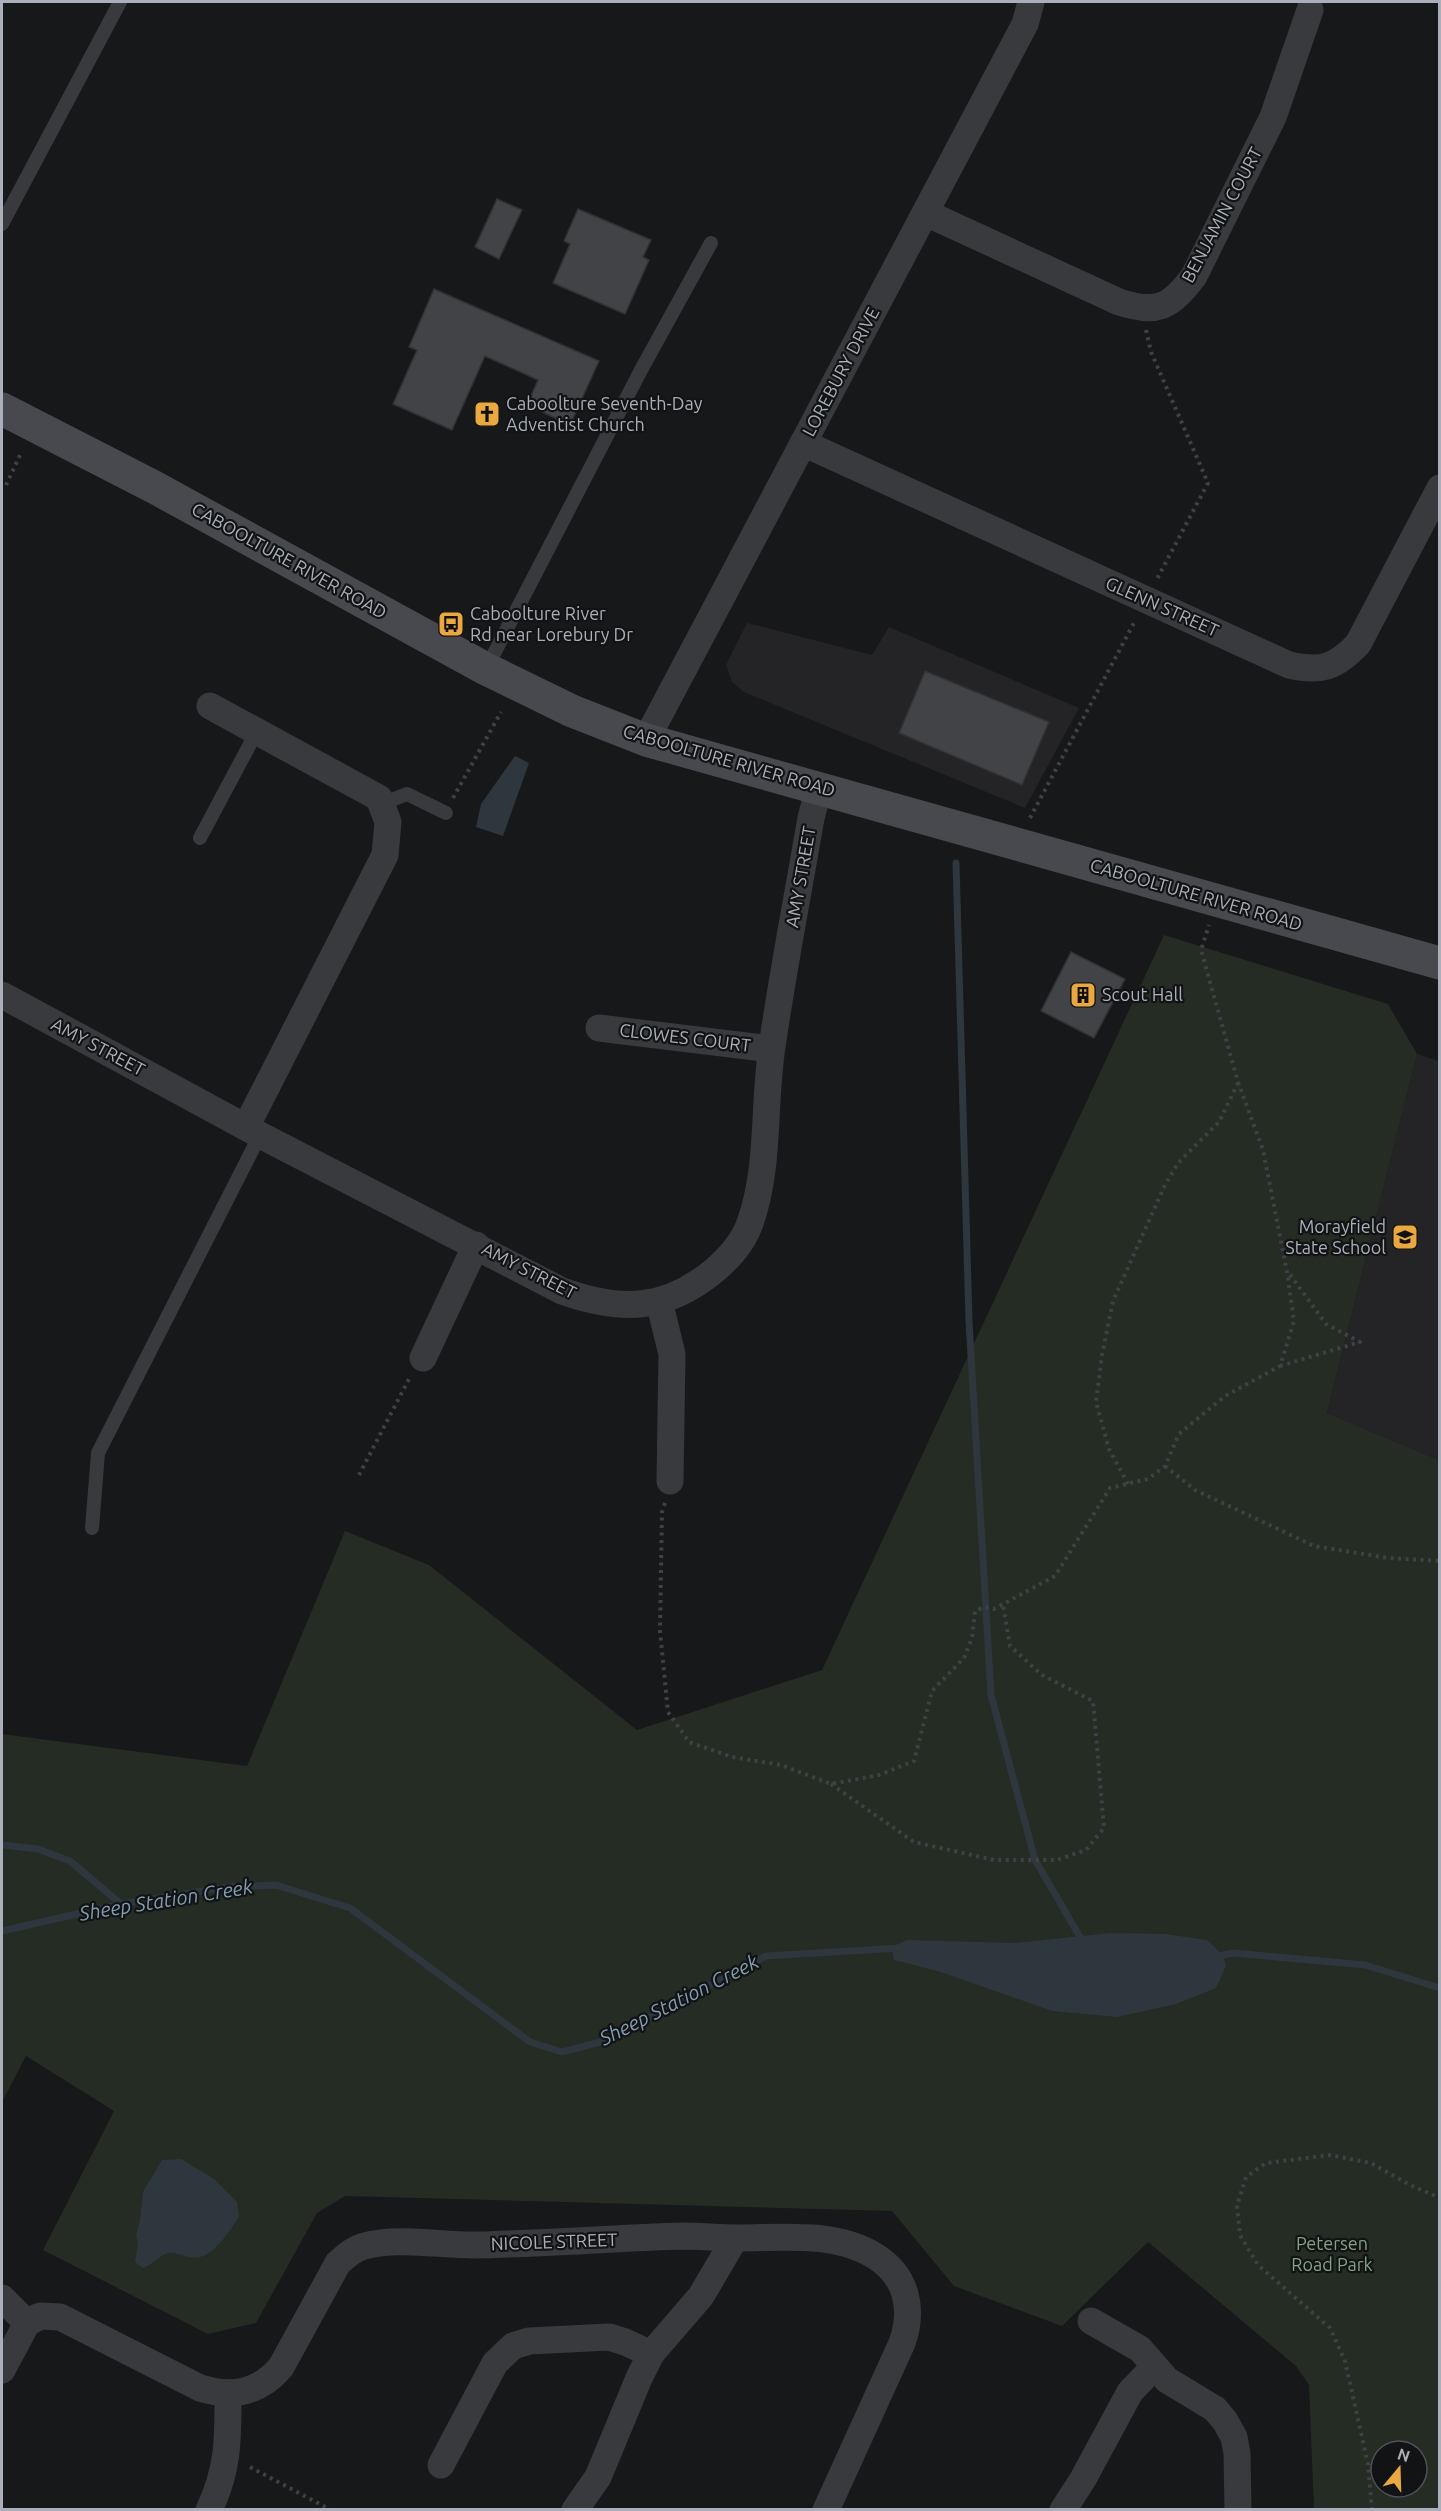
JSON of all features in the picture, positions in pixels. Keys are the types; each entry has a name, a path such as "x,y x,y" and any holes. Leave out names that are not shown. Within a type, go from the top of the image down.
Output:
{"main road":[{"name":"CABOOLTURE RIVER ROAD","path":"2,409 154,487 486,669 572,711 646,740 1440,963"}],"street":[{"name":"LOREBURY DRIVE","path":"646,740 1025,24 1030,2"},
{"name":"BENJAMIN COURT","path":"926,213 1119,302 1141,309 1163,306 1179,295 1194,276 1273,117 1310,10"},
{"name":"GLENN STREET","path":"803,443 1289,664 1310,669 1328,667 1345,657 1358,644 1440,488"},
{"path":"210,706 379,798 388,822 385,855 253,1131"},
{"name":"AMY STREET","path":"2,995 253,1131 562,1291 586,1300 619,1304 659,1302 682,1294 733,1255 749,1224 760,1182 771,1049 811,818 819,788"},
{"name":"CLOWES COURT","path":"599,1028 771,1049"},
{"path":"423,1358 476,1245"},
{"path":"659,1302 672,1354 670,1481"},
{"name":"NICOLE STREET","path":"34,2319 60,2317 72,2321 200,2388 228,2393 249,2391 259,2387 275,2374 338,2263 350,2252 363,2246 401,2243 473,2245 684,2236 824,2238 874,2254 890,2266 900,2279 907,2296 907,2329 902,2343 826,2510"},
{"path":"575,2510 598,2477 651,2354 701,2296 735,2238"},
{"path":"2,2298 34,2319 2,2370"},
{"path":"1091,2321 1140,2349 1154,2367 1174,2386 1215,2409 1225,2421 1234,2438 1237,2452 1238,2510"},
{"path":"441,2465 495,2363 513,2346 529,2341 609,2337 651,2354"},
{"path":"1063,2510 1083,2479 1130,2392 1154,2367"},
{"path":"209,2510 227,2457 228,2393"}],"lane":[{"path":"2,224 120,2"},
{"path":"486,669 641,370 711,243"},
{"path":"200,838 257,732"},
{"path":"381,804 407,794 440,810"},
{"path":"92,1528 98,1453 253,1131"}],"path":[{"path":"6,485 22,452"},
{"path":"440,810 439,799 453,799 501,712"},
{"path":"1209,924 1200,950 1238,1082 1263,1150 1287,1272 1294,1321 1280,1366"},
{"path":"1128,1484 1109,1449 1096,1402 1102,1355 1113,1301 1164,1187 1178,1162 1219,1122 1238,1082"},
{"path":"831,1784 879,1775 914,1761 932,1691 964,1658 972,1638 975,1611 985,1607 994,1610 1055,1576 1110,1488 1148,1479 1166,1466 1179,1434 1225,1396 1280,1366 1359,1342 1326,1324 1287,1272"},
{"path":"359,1475 410,1378 423,1358"},
{"path":"1166,1466 1195,1490 1314,1546 1388,1558 1440,1561"},
{"path":"670,1481 662,1512 660,1632 668,1712 689,1742 732,1757 781,1766 831,1784 914,1842 994,1860 1057,1860 1086,1851 1104,1828 1093,1701 1042,1675 1010,1646 1003,1605"},
{"path":"1372,2510 1368,2464 1345,2361 1330,2328 1258,2265 1240,2235 1237,2206 1246,2177 1266,2163 1330,2155 1371,2163 1410,2185 1440,2198"},
{"path":"250,2467 331,2510"}],"shaded area":[{"path":"747,623 872,655 889,627 1079,708 1025,808 744,692 732,682 726,665"},
{"path":"515,756 529,763 503,836 476,827 481,804"},
{"name":"Morayfield State School","path":"1417,1054 1439,1061 1439,1460 1327,1413"},
{"path":"1110,1933 1166,1934 1207,1940 1223,1955 1226,1966 1216,1988 1176,2004 1117,2017 1052,2011 941,1972 894,1960 892,1947 907,1940 1015,1943"},
{"path":"181,2159 214,2179 237,2202 239,2217 222,2240 206,2255 192,2258 167,2253 143,2268 135,2262 138,2243 136,2235 143,2192 162,2160"}],"green space":[{"name":"Petersen Road Park","path":"1164,935 1388,1004 1417,1054 1327,1413 1439,1460 1439,2509 1314,2509 1309,2385 1296,2366 1148,2242 1062,2326 954,2286 892,2211 345,2196 317,2213 256,2323 208,2334 43,2250 114,2111 26,2056 2,2102 2,1734 247,1766 345,1531 429,1565 637,1730 822,1670"}],"building":[{"path":"497,199 522,210 499,259 475,247"},
{"path":"578,209 651,240 643,257 649,260 625,314 553,283 570,244 564,241"},
{"path":"434,289 599,361 570,425 527,405 538,380 485,356 452,430 393,404 417,350 409,347"},
{"path":"925,671 1049,722 1022,785 899,733"},
{"name":"Scout Hall","path":"1071,952 1125,979 1094,1038 1041,1011"}],"waterway":[{"path":"956,863 969,1321 991,1695 1035,1860 1083,1942"},
{"path":"2,1845 38,1849 70,1861 121,1904"},
{"name":"Sheep Station Creek","path":"2,1931 121,1904 228,1887 276,1885 350,1908 530,2042 562,2052 604,2041 766,1956 900,1948"},
{"name":"Sheep Station Creek","path":"1214,1957 1233,1953 1365,1965 1440,1988"}],"place":[{"name":"Caboolture Seventh-Day Adventist Church","path":"487,414"},
{"name":"Caboolture River Rd near Lorebury Dr","path":"451,624"},
{"name":"Scout Hall","path":"1083,995"},
{"name":"Morayfield State School","path":"1405,1237"}]}
